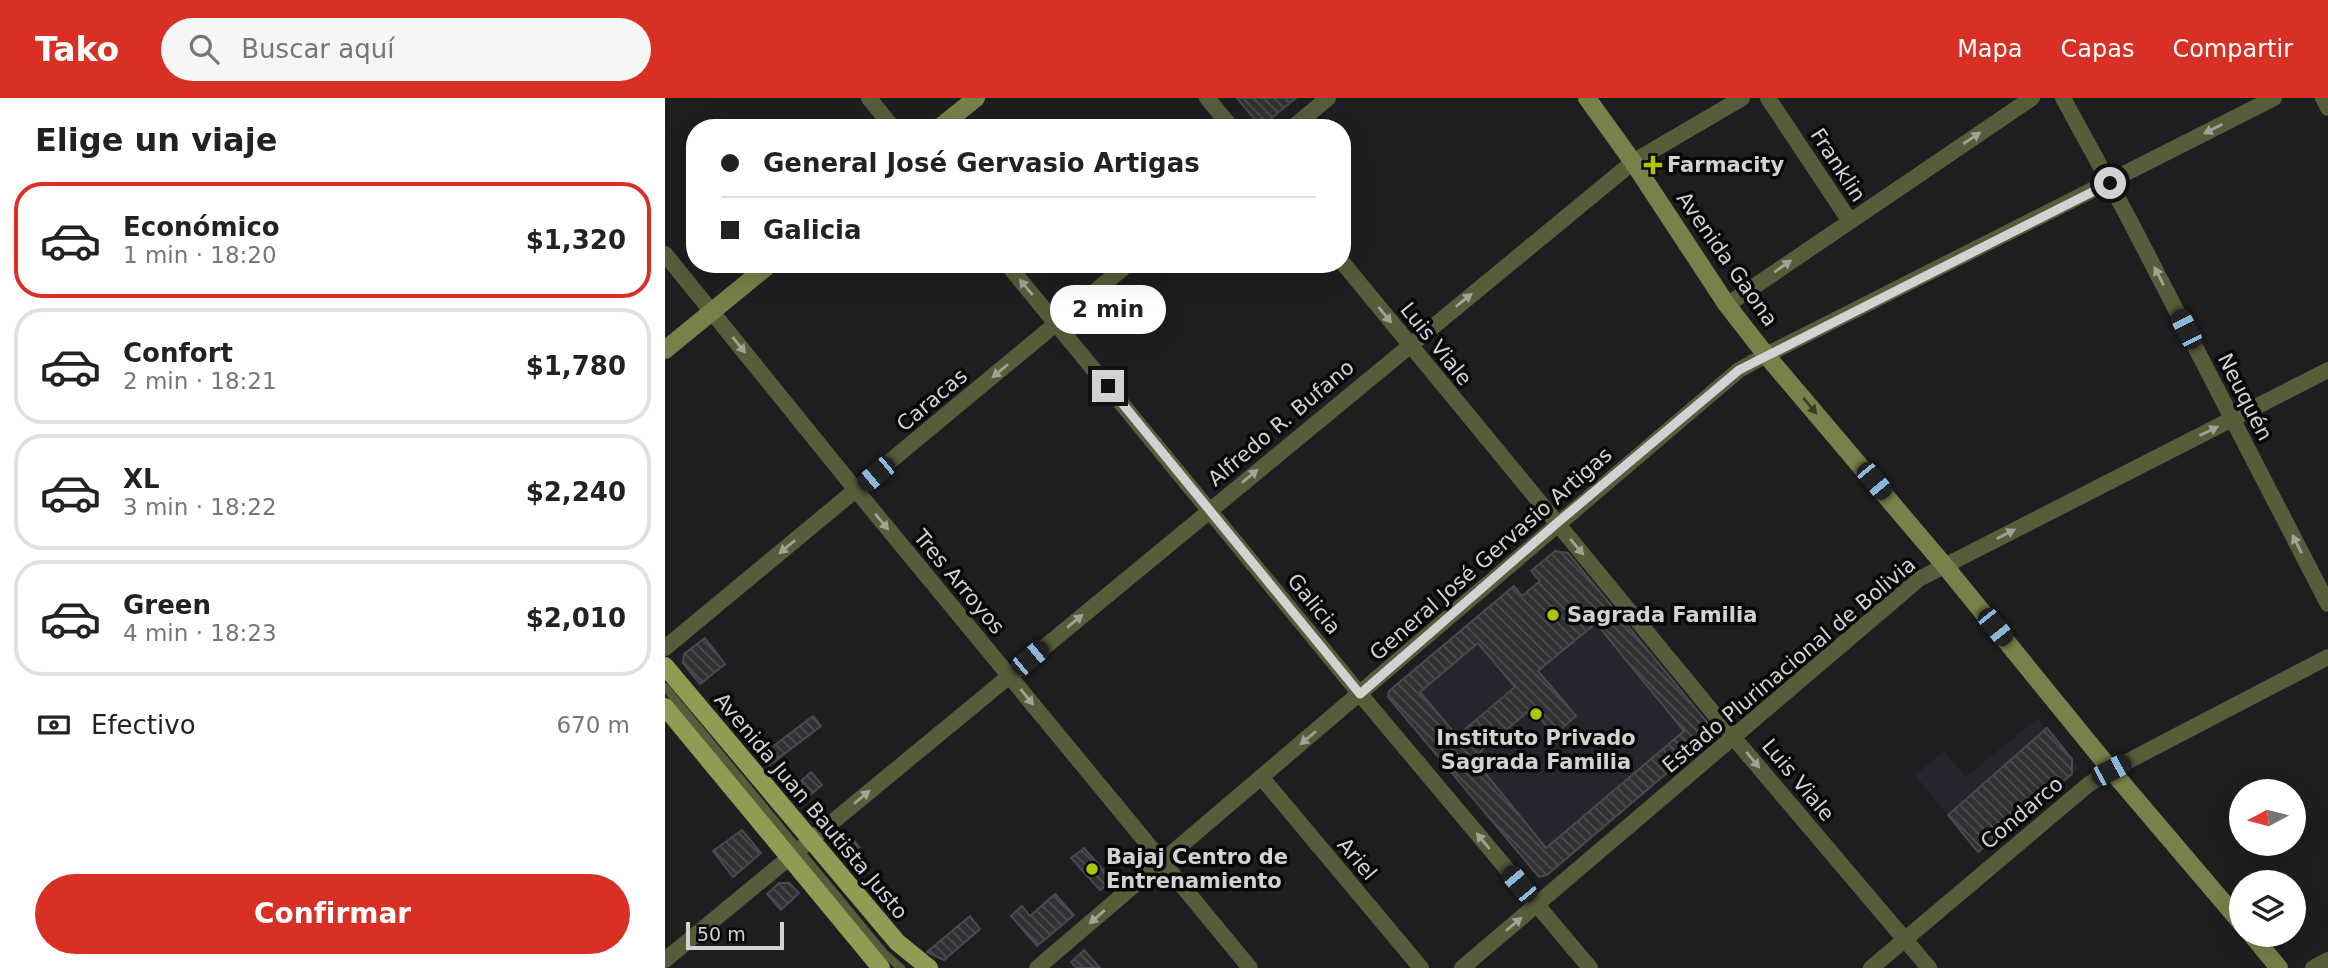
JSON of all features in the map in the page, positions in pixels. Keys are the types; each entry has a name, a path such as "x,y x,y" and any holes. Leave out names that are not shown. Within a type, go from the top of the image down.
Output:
{"main road":[{"path":"950,119 976,98"},
{"name":"Avenida Gaona","path":"1587,98 1727,304 1766,355 2229,909"},
{"path":"665,350 759,273"},
{"name":"Avenida Juan Bautista Justo","path":"665,666 799,849 881,968"},
{"name":"Avenida Juan Bautista Justo","path":"665,707 799,849 897,942 929,968"},
{"path":"2262,947 2279,968"}],"street":[{"path":"869,98 886,119"},
{"path":"1207,98 1224,119"},
{"path":"1302,119 1328,98"},
{"name":"Alfredo R. Bufano","path":"665,960 1633,162 1742,98"},
{"name":"Franklin","path":"1768,98 1849,220"},
{"path":"1727,304 2032,98"},
{"name":"Neuquén","path":"2063,98 2110,183 2328,604"},
{"name":"General José Gervasio Artigas","path":"1037,968 1739,370 2274,98"},
{"path":"2323,98 2328,108"},
{"name":"Tres Arroyos","path":"665,254 1250,968"},
{"name":"Galicia","path":"1014,273 1360,694 1590,968"},
{"name":"Caracas","path":"665,648 1117,273"},
{"name":"Luis Viale","path":"1351,273 1734,738 1929,968"},
{"name":"Estado Plurinacional de Bolivia","path":"1462,968 1919,579 2328,370"},
{"name":"Condarco","path":"1871,968 2089,785 2111,770 2328,657"},
{"name":"Ariel","path":"1262,778 1421,968"},
{"path":"2313,968 2328,960"}],"lane":[{"path":"665,687 885,954 901,968"}],"shaded area":[{"name":"Instituto Privado Sagrada Familia","path":"1514,586 1566,648 1596,623 1684,731 1528,863 1388,697 1389,691"},
{"path":"2038,718 2079,768 1978,852 1915,775 1944,751 1966,777"}],"building":[{"path":"1237,98 1296,98 1271,119 1254,119"},
{"path":"1555,551 1568,553 1711,727 1709,737 1547,875 1539,877 1388,697 1389,691 1514,586 1522,596 1540,581 1531,571","holes":["1596,623 1684,731 1546,848 1473,758 1532,708 1554,735 1576,716 1538,671","1478,643 1515,687 1457,736 1420,692"]},
{"path":"705,638 725,664 700,684 683,663 684,654"},
{"path":"813,716 821,726 767,767 759,757"},
{"path":"2047,728 2072,759 2072,774 1978,852 1948,815"},
{"path":"811,772 822,785 802,802 791,790"},
{"path":"742,830 761,853 733,877 713,851"},
{"path":"850,836 861,849 848,859 840,849"},
{"name":"Bajaj Centro de Entrenamiento","path":"1084,848 1112,880 1100,890 1071,858"},
{"path":"779,883 789,883 799,893 781,910 767,894"},
{"path":"1055,894 1074,915 1037,946 1011,916 1022,906 1030,916"},
{"path":"970,916 980,929 944,960 927,952"},
{"path":"1084,950 1100,968 1076,968 1071,962"}],"place":[{"name":"Farmacity","path":"1653,165"},
{"name":"Sagrada Familia","path":"1553,615"},
{"name":"Instituto Privado Sagrada Familia","path":"1536,714"},
{"name":"Bajaj Centro de Entrenamiento","path":"1092,869"}],"route":[{"path":"1108,386 1360,694 1739,370 2110,183"}]}
